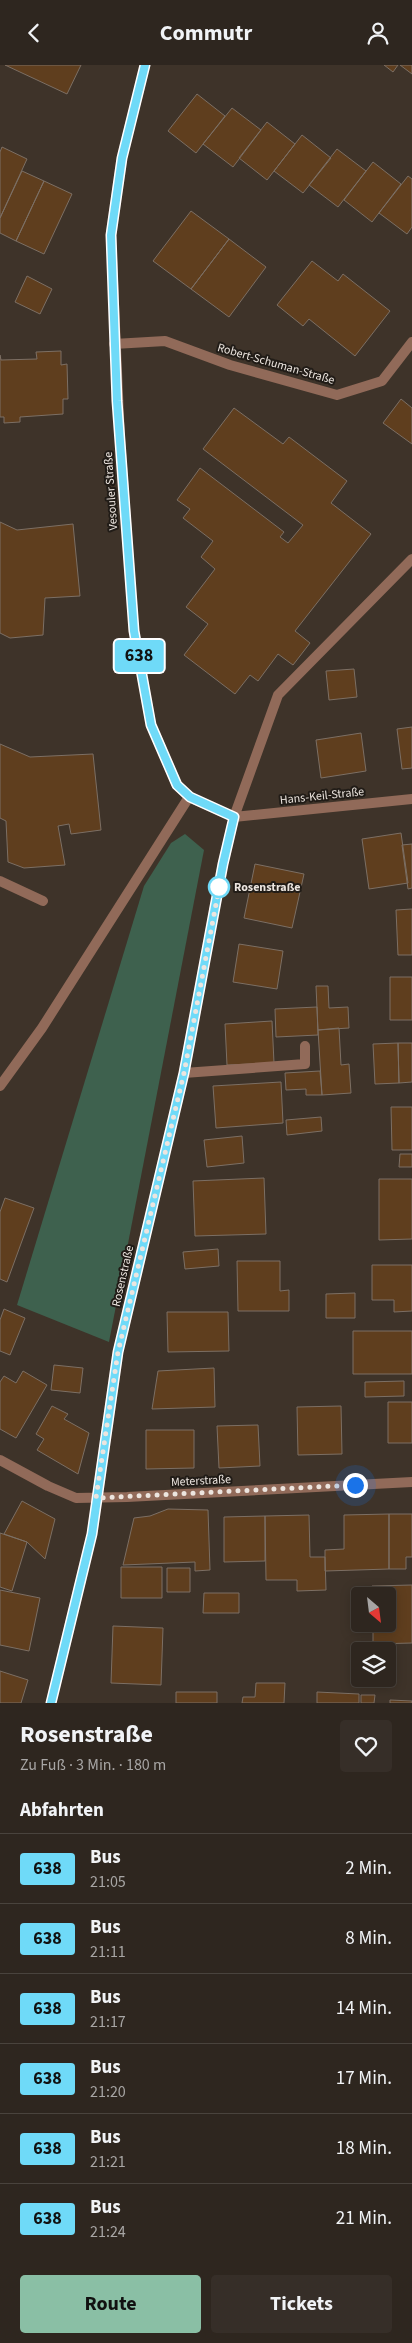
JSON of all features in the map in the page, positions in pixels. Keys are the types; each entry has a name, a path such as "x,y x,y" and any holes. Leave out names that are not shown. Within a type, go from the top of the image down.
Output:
{"street":[{"name":"Vesouler Straße","path":"145,65 122,158 111,235 114,344 134,631 151,725 177,785 190,797 234,817"},
{"name":"Robert-Schuman-Straße","path":"114,344 164,341 230,365 337,395 382,381 412,342"},
{"name":"Rosenstraße","path":"51,1703 92,1534 118,1352 184,1073 223,864 234,817 278,695 412,559"},
{"path":"0,1086 42,1028 190,797"},
{"name":"Hans-Keil-Straße","path":"234,817 412,799"},
{"path":"0,881 43,901"},
{"path":"184,1073 306,1064 305,1047"},
{"name":"Meterstraße","path":"0,1460 48,1486 76,1498 412,1482"}],"green space":[{"path":"185,834 204,850 109,1342 17,1305 144,886 171,843"}],"building":[{"path":"5,65 81,65 67,94"},
{"path":"384,65 398,65 393,72"},
{"path":"400,65 412,65 412,74"},
{"path":"197,94 225,116 196,153 168,131"},
{"path":"232,108 261,130 233,167 203,144"},
{"path":"267,122 295,144 267,180 239,158"},
{"path":"302,135 331,158 303,193 274,171"},
{"path":"2,147 27,159 0,218 0,152"},
{"path":"337,149 366,171 338,207 309,185"},
{"path":"373,162 401,184 372,222 344,200"},
{"path":"22,171 44,181 16,241 0,233 0,218"},
{"path":"408,176 412,179 412,227 407,234 379,213"},
{"path":"44,181 72,194 44,254 16,241"},
{"path":"191,211 229,239 191,289 153,261"},
{"path":"229,239 266,267 229,317 191,289"},
{"path":"312,261 338,281 343,274 390,311 355,356 309,319 303,326 277,305"},
{"path":"27,276 52,289 40,314 15,302"},
{"path":"61,351 61,365 67,364 68,399 63,399 63,414 20,417 20,422 4,423 4,417 0,417 0,355 1,360 37,359 36,352"},
{"path":"401,399 412,408 412,444 383,423"},
{"path":"234,408 283,444 289,437 347,481 331,503 371,534 295,631 310,643 293,665 278,654 258,681 250,675 235,694 184,655 208,624 186,607 215,569 201,557 213,541 183,518 190,509 177,500 200,468 284,532 280,537 288,543 303,525 203,449"},
{"path":"0,522 17,530 73,524 80,596 45,598 43,635 10,638 0,633"},
{"path":"354,669 357,697 329,700 326,671"},
{"path":"412,727 412,768 402,769 397,729"},
{"path":"361,733 366,771 321,778 316,740"},
{"path":"0,744 30,757 93,754 101,830 71,834 69,824 58,826 65,865 24,868 8,862 6,821 0,818"},
{"path":"401,833 408,883 369,889 362,839"},
{"path":"412,844 412,888 408,889 402,845"},
{"path":"255,864 304,874 292,928 244,918"},
{"path":"412,909 412,955 398,955 396,910"},
{"path":"239,944 283,951 277,989 233,982"},
{"path":"390,977 412,977 412,1020 390,1020"},
{"path":"316,986 328,986 329,1008 348,1007 349,1028 318,1030"},
{"path":"317,1007 318,1035 276,1037 275,1009"},
{"path":"272,1021 274,1063 227,1065 225,1024"},
{"path":"339,1028 341,1065 349,1064 351,1093 322,1095 318,1030"},
{"path":"398,1043 399,1083 375,1084 373,1044"},
{"path":"398,1043 412,1043 412,1082 399,1083"},
{"path":"320,1071 322,1095 306,1095 306,1089 286,1090 285,1073"},
{"path":"281,1082 283,1123 216,1128 213,1086"},
{"path":"391,1107 412,1107 412,1150 392,1150"},
{"path":"321,1117 322,1131 287,1135 286,1120"},
{"path":"242,1136 244,1163 207,1167 204,1140"},
{"path":"400,1154 412,1154 412,1167 399,1167"},
{"path":"264,1178 266,1234 195,1236 193,1181"},
{"path":"379,1179 412,1179 412,1239 379,1240"},
{"path":"5,1198 34,1208 7,1282 0,1279 0,1212"},
{"path":"218,1249 219,1266 185,1269 183,1252"},
{"path":"237,1261 280,1261 280,1291 289,1290 289,1311 238,1311"},
{"path":"372,1265 412,1265 412,1311 394,1312 394,1300 372,1300"},
{"path":"355,1293 355,1318 326,1318 326,1294"},
{"path":"4,1309 25,1318 10,1355 0,1351 0,1320"},
{"path":"167,1312 228,1312 229,1351 168,1352"},
{"path":"353,1331 412,1331 412,1374 353,1374"},
{"path":"54,1365 83,1368 80,1393 51,1390"},
{"path":"214,1368 215,1407 152,1409 158,1371"},
{"path":"23,1371 47,1385 16,1438 0,1429 0,1382 4,1376 16,1383"},
{"path":"404,1381 404,1396 365,1397 365,1382"},
{"path":"388,1402 412,1402 412,1443 388,1443"},
{"path":"52,1406 68,1414 64,1419 89,1433 78,1474 37,1450 44,1439 36,1434"},
{"path":"341,1406 342,1454 298,1455 297,1407"},
{"path":"258,1425 260,1466 219,1468 217,1426"},
{"path":"146,1430 194,1430 194,1468 146,1469"},
{"path":"22,1501 55,1519 45,1559 27,1542 4,1534"},
{"path":"168,1509 208,1510 210,1570 195,1571 195,1562 123,1565 134,1518 150,1516"},
{"path":"389,1514 389,1569 325,1571 325,1550 344,1549 344,1515"},
{"path":"389,1514 412,1514 412,1557 406,1557 406,1569 389,1569"},
{"path":"309,1515 310,1557 325,1557 326,1590 297,1591 297,1580 266,1580 265,1516"},
{"path":"265,1516 265,1561 224,1562 224,1517"},
{"path":"0,1533 27,1542 12,1591 0,1587"},
{"path":"121,1567 162,1567 162,1598 121,1598"},
{"path":"167,1568 190,1568 190,1592 167,1592"},
{"path":"412,1585 412,1643 373,1642 373,1633 396,1633 396,1587 372,1586"},
{"path":"0,1590 40,1598 29,1651 0,1645"},
{"path":"204,1593 239,1593 239,1613 203,1613"},
{"path":"113,1626 163,1628 161,1685 111,1683"},
{"path":"0,1671 28,1680 21,1703 0,1703"},
{"path":"256,1683 285,1683 284,1703 242,1703 243,1697 255,1697"},
{"path":"176,1692 217,1692 217,1703 176,1703"},
{"path":"317,1692 359,1694 359,1703 317,1703"},
{"path":"361,1695 375,1695 374,1703 361,1703"},
{"path":"390,1700 412,1701 412,1703 390,1703"}],"bus line":[{"name":"638","path":"51,1703 92,1534 118,1352 184,1073 223,864 234,817 190,797 177,785 151,725 134,631 117,401 111,235 122,158 145,65"}],"place":[{"name":"Rosenstraße","path":"219,887"}],"route":[{"path":"219,887 220,883 184,1073 118,1352 96,1498 355,1485"}]}
